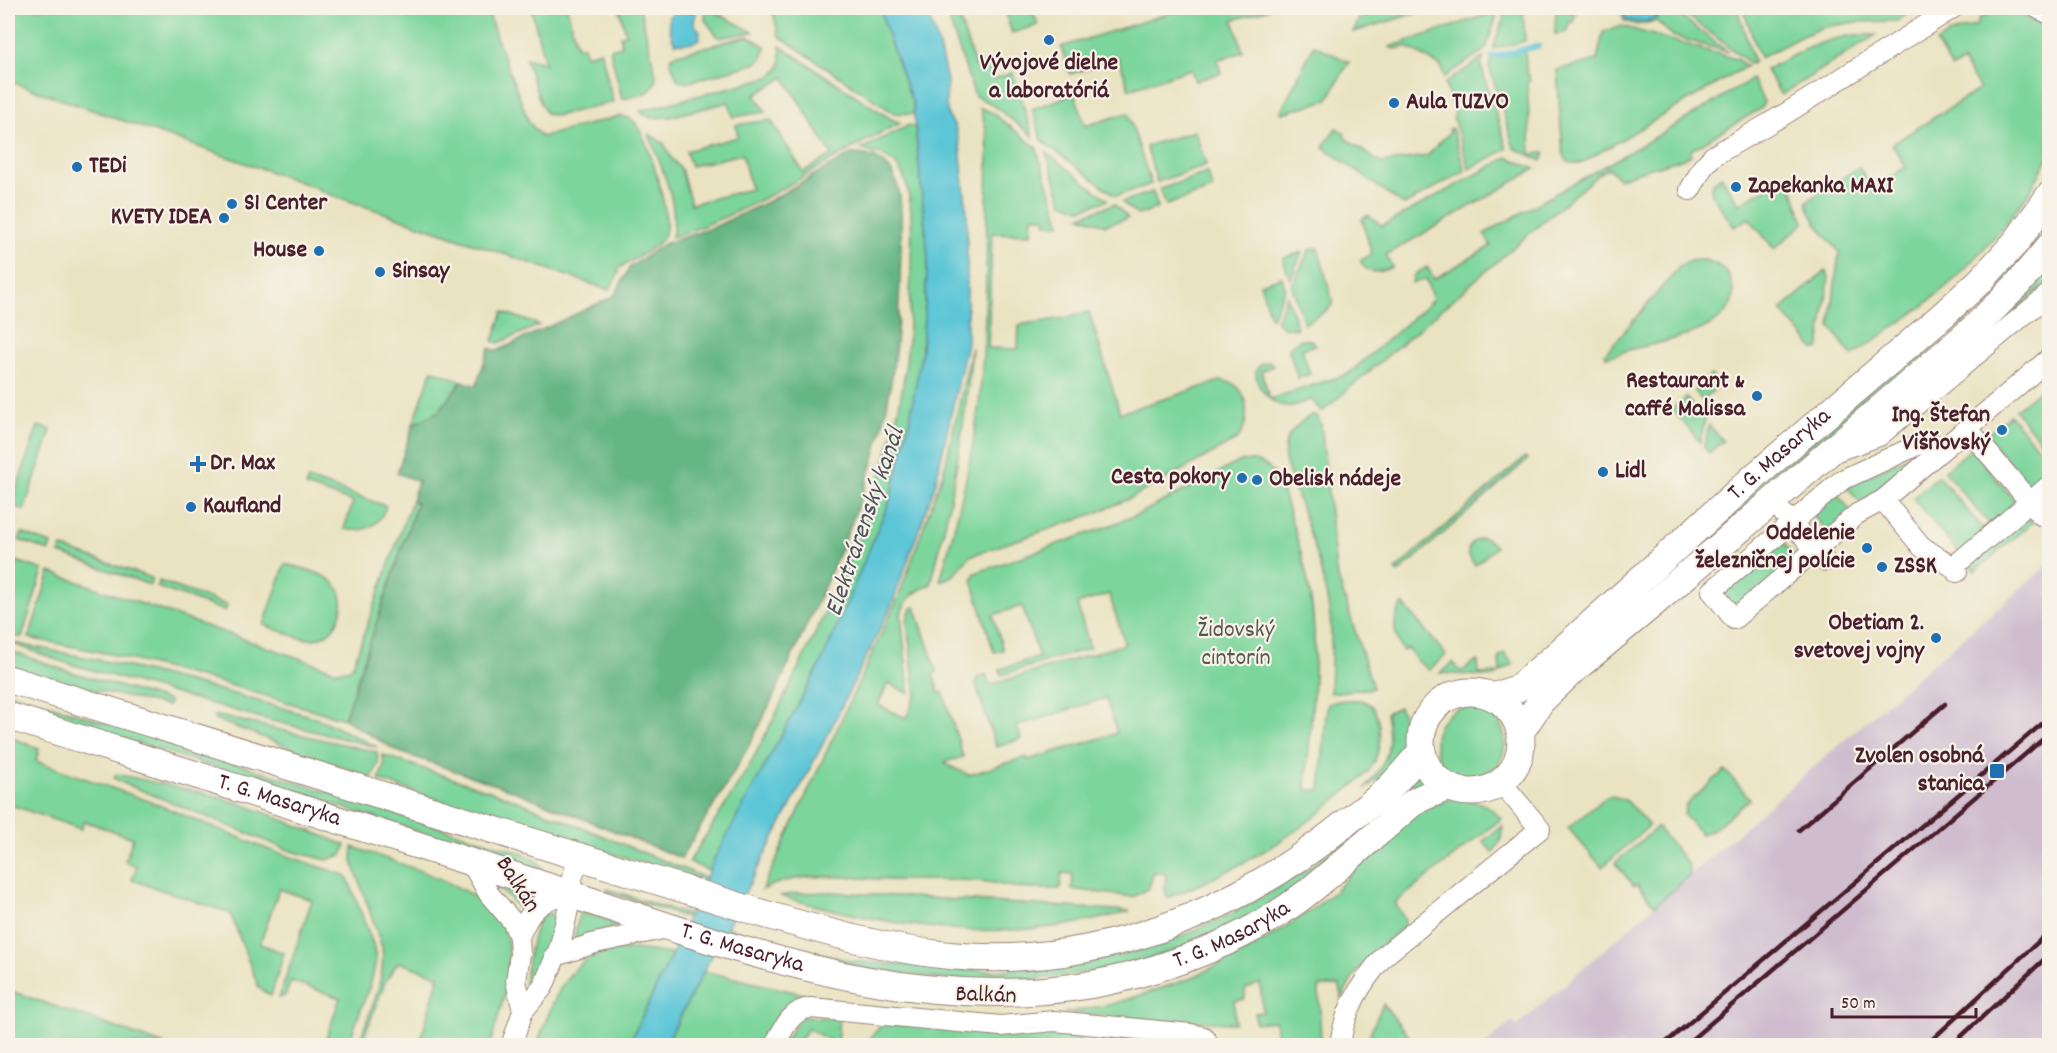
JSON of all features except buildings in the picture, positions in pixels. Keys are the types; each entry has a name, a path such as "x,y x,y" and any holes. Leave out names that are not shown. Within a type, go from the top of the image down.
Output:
{"street":[{"path":"1690,190 1702,166 1713,156 1805,102 1953,8"},
{"path":"2037,8 2049,13"},
{"path":"2044,8 2049,13"},
{"name":"T. G. Masaryka","path":"1494,697 1518,688 1753,478 1943,315 1981,280 2016,242 2049,195"},
{"name":"T. G. Masaryka","path":"1501,782 1513,770 1520,756 1521,731 1541,701 1570,672 1655,602 1974,328 2016,286 2049,246"},
{"name":"T. G. Masaryka","path":"1825,455 1879,436 2049,293"},
{"path":"1943,449 1926,441 1876,462 1785,515 1712,591 1734,619 1820,555 1857,514 1883,500 1943,449 1967,428 2046,369"},
{"path":"1967,428 2035,508"},
{"path":"1883,500 1922,547 1955,569 2035,508 2049,485"},
{"path":"1785,515 1820,555"},
{"name":"T. G. Masaryka","path":"8,679 579,859 741,907 834,934 954,956 1055,954 1121,941 1166,928 1213,908 1259,884 1299,858 1391,786 1422,751"},
{"path":"1340,1046 1353,999 1365,979 1384,956 1540,829 1501,782 1476,792 1458,790 1450,787 1431,772 1422,751 1421,737 1424,724 1431,711 1453,695 1480,692 1494,697 1511,711 1521,731"},
{"name":"T. G. Masaryka","path":"8,716 672,927 818,971 910,988 959,992 1025,993 1097,984 1180,961 1224,943 1273,918 1312,889 1414,803 1450,787"},
{"name":"Balkán","path":"511,1046 523,1011 543,987 555,956 565,928 568,909 567,892 579,859"},
{"name":"Balkán","path":"471,862 489,894 513,922 519,937 520,954 516,981 523,1011"},
{"name":"Balkán","path":"519,937 532,911 541,903 567,892"},
{"path":"555,956 595,943 672,927"},
{"name":"Balkán","path":"774,1046 794,1015 804,1008 811,1008 1001,1026 1054,1022 1191,1034 1204,1037 1210,1046"}],"shaded area":[{"path":"2049,564 2049,1045 1484,1046 1512,1021 1517,1026"}],"green space":[{"path":"8,8 487,8 529,122 541,137 620,116 634,122 646,145 662,195 665,234 652,248 618,269 619,273 609,290 320,191 320,189 8,81"},
{"path":"531,8 567,8 577,47 584,46 586,55 601,51 613,102 556,116 546,113 525,58 545,63"},
{"path":"619,8 640,8 656,75 650,90 622,99 610,49 622,46 620,36 626,34"},
{"path":"706,8 753,32 719,38 705,20"},
{"path":"772,8 880,8 913,104 914,114 894,113 779,36"},
{"path":"945,8 956,8 975,66 987,62 993,79 1013,73 1033,136 990,103 975,96"},
{"path":"1004,8 1032,8 1038,25 1012,33"},
{"path":"1186,8 1270,9 1233,20 1243,52 1217,60 1221,73 1195,81 1191,69 1129,89 1119,59 1070,74 1061,47"},
{"path":"1394,8 1433,8 1353,32 1359,19"},
{"path":"1507,8 1536,9 1523,12 1525,41 1493,49"},
{"path":"1556,8 1576,13 1573,22 1569,22 1567,32 1555,34"},
{"path":"1620,8 1670,8 1728,52 1673,36 1656,21 1637,25 1624,21"},
{"path":"1678,8 1737,8 1754,62 1751,64"},
{"path":"1743,8 1914,9 1897,21 1855,22 1824,27 1760,58"},
{"path":"1498,11 1486,49 1444,77 1441,66 1407,47 1394,49 1390,47"},
{"path":"1993,13 2024,16 2049,28 2049,156 2031,190 2002,229 1956,278 1921,308 1852,356 1830,326 1839,252 1816,222 1807,202 1859,167 1873,188 1906,167 1892,144 1980,89 1963,62 1952,68 1936,42 1952,33 1977,25 1979,18"},
{"path":"1622,26 1736,59 1747,66 1585,161 1570,162 1563,155 1557,70 1597,60 1603,32"},
{"path":"1855,35 1876,35 1781,95 1766,70 1820,44"},
{"path":"748,36 766,47 762,58 757,63 689,82 677,79 670,60 674,55"},
{"path":"1314,45 1349,62 1327,100 1282,113 1281,111"},
{"path":"780,46 891,119 901,123 857,145 759,201 672,237 674,224 671,198 649,134 664,144 672,159 681,169 691,204 751,189 742,154 691,166 686,151 738,137 736,125 771,120 803,172 832,155 784,77 755,95 766,112 733,117 729,102 669,117 650,118 640,111 769,77 779,68"},
{"path":"1525,50 1527,75 1530,81 1527,82 1531,154 1545,153 1542,161 1514,148 1489,66 1491,59"},
{"path":"1484,57 1481,66 1507,149 1469,169 1445,83"},
{"path":"1752,79 1764,102 1762,108 1691,150 1691,155 1619,179 1609,168 1601,172 1322,412 1311,399 1284,406 1270,399 1348,374 1433,300 1426,279 1412,283 1414,275 1427,267 1434,279 1441,275 1491,246 1484,234 1661,134"},
{"path":"1075,94 1085,126 1128,113 1151,184 1116,196 1042,141 1032,109"},
{"path":"980,108 991,112 1036,147 1061,224 1046,224 1045,217 1032,217 1031,234 992,233 988,348 1018,349 1019,325 1089,312 1120,413 1220,381 1230,382 1237,387 1245,402 1246,412 1245,422 1238,439 1131,498 1093,514 970,556 953,576 940,581 968,470 982,371 988,149 986,129"},
{"path":"909,125 915,127 928,257 922,350 909,424 890,500 823,659 709,871 689,862 749,766 824,615 862,528 892,438 907,353 911,210 906,182 901,171 887,158 861,149"},
{"path":"1336,128 1344,133 1345,138 1381,163 1427,156 1452,128 1465,171 1404,205 1323,147"},
{"path":"1195,131 1206,165 1157,182 1146,146"},
{"path":"1046,152 1108,200 1081,209 1062,202"},
{"path":"851,154 868,155 881,161 890,170 900,196 898,320 883,425 870,471 848,530 787,668 740,763 681,858 514,791 397,751 344,719 417,503 412,500 418,481 397,473 413,425 439,411 462,381 476,386 489,348 497,351 614,296 630,267 664,244 714,227 769,201"},
{"path":"1508,157 1535,169 1386,255 1392,267 1374,272 1366,269 1360,260 1372,255 1362,219 1368,215 1382,226"},
{"path":"1207,173 1213,189 1166,205 1160,189"},
{"path":"1721,176 1739,204 1788,176 1804,223 1774,249 1749,218 1734,227 1712,195 1711,185"},
{"path":"1153,192 1158,208 1137,215 1122,202"},
{"path":"1114,204 1128,218 1105,225 1080,216"},
{"path":"2049,213 2049,228 2028,256 1980,308 1522,708 1518,707 1515,703"},
{"path":"1318,248 1333,303 1328,310 1304,324 1292,286 1309,250"},
{"path":"1302,252 1290,280 1283,258"},
{"path":"1704,260 1721,267 1731,282 1733,298 1726,311 1715,322 1681,337 1606,357 1605,354 1681,265 1688,261"},
{"path":"2049,263 2049,282 1883,425"},
{"path":"1825,271 1829,277 1819,349 1815,350 1781,310"},
{"path":"1282,277 1285,288 1272,318 1260,284"},
{"path":"1287,296 1297,328 1286,328 1276,321"},
{"path":"503,312 539,325 499,343 493,341"},
{"path":"1301,339 1311,340 1316,345 1302,349 1310,374 1298,378 1288,348"},
{"name":"Židovský cintorín","path":"972,347 956,467 931,584 912,596 905,604 901,614 909,693 888,683 878,705 906,718 916,695 907,623 910,611 915,607 937,672 933,674 939,693 943,692 963,757 945,762 945,764 969,775 1117,733 1106,698 1017,726 1021,739 996,747 975,682 977,678 986,675 990,685 1125,644 1109,594 1077,604 1090,648 1001,675 1000,669 1039,657 1022,606 993,615 1003,650 994,652 972,580 975,573 1141,513 1239,462 1251,461 1269,468 1279,483 1301,551 1310,590 1314,660 1306,790 1320,790 1328,703 1362,701 1368,703 1376,714 1380,737 1377,755 1373,765 1357,782 1324,810 1282,840 1214,878 1167,898 1166,874 1154,872 1149,888 1133,897 1072,889 1073,874 1062,873 1060,889 1024,889 979,881 892,880 825,876 793,879 762,890 899,596 945,467"},
{"path":"1270,362 1273,366 1261,371 1270,399 1263,392 1256,376 1261,364"},
{"path":"432,370 462,381 439,411 413,425"},
{"path":"1711,375 1720,385 1702,400 1694,391"},
{"path":"2042,388 2049,396 2049,451 2015,410"},
{"path":"1686,398 1705,420 1700,442 1672,409"},
{"path":"1311,415 1317,416 1321,424 1336,571 1373,688 1330,693 1329,610 1310,534 1285,460 1287,439 1299,424"},
{"path":"2010,415 2049,461 2049,476 2032,490 1986,436"},
{"path":"1709,425 1723,441 1709,453 1704,447"},
{"path":"38,426 51,430 24,510 11,505"},
{"path":"1924,449 1861,503 1846,486"},
{"path":"1971,449 2017,503 1991,526 1944,471"},
{"path":"1525,457 1528,459 1398,573 1395,570"},
{"path":"1938,476 1985,531 1959,553 1913,498"},
{"path":"308,479 386,506 379,519 370,527 358,530 344,529 353,502 306,486"},
{"path":"1837,494 1851,511 1827,532 1813,515"},
{"path":"412,500 417,502 344,719 223,683 110,654 29,638 50,572 336,671 348,670 353,665"},
{"path":"2026,513 2033,522 1975,571 1968,562"},
{"path":"22,533 51,544 49,551 19,540"},
{"path":"1481,538 1487,539 1496,547 1475,565 1470,557 1469,549 1472,542"},
{"path":"1782,541 1796,558 1733,612 1719,595"},
{"path":"61,547 152,578 150,585 59,553"},
{"path":"8,558 43,570 22,637 8,636"},
{"path":"285,564 322,575 333,582 339,590 342,609 334,627 327,634 308,639 264,625"},
{"path":"159,581 227,605 225,611 157,587"},
{"path":"1403,604 1446,655 1429,670 1417,661 1408,648 1403,651 1398,639 1395,622"},
{"path":"8,642 109,662 220,690 317,718 377,747 265,719 63,662"},
{"path":"8,650 61,669 169,701 168,706 81,687 8,665"},
{"path":"1504,653 1513,664 1500,672 1499,657"},
{"path":"1478,661 1479,674 1499,673 1493,677 1440,673 1453,662 1461,672"},
{"path":"8,692 512,850 533,859 543,869 538,870 8,703"},
{"path":"1399,707 1406,722 1407,745 1396,763 1365,789 1387,754 1389,737 1386,713"},
{"path":"1470,707 1483,710 1495,717 1502,729 1505,742 1502,755 1495,767 1483,774 1470,777 1457,774 1445,767 1438,755 1435,742 1438,729 1445,717 1457,710"},
{"path":"215,715 377,752 378,763 372,778 214,719"},
{"path":"8,736 39,749 36,761 154,803 267,849 347,876 373,944 376,959 372,979 348,1045 324,1045 340,998 291,981 285,996 279,998 312,900 279,889 260,944 284,953 271,996 259,988 230,913 132,880 137,866 125,862 133,838 84,821 81,829 8,804"},
{"path":"383,755 510,798 737,891 468,810 379,780 384,765"},
{"path":"1725,770 1750,799 1711,831 1701,834 1684,815 1686,805"},
{"path":"1418,773 1427,782 1299,885 1254,914 1186,946 1151,958 1078,974 1003,981 958,981 862,968 757,940 606,891 607,889 771,941 850,961 995,971 1078,964 1134,952 1182,936 1227,916 1269,893 1308,869 1382,811"},
{"path":"116,774 212,795 250,807 346,845 342,855 327,860 291,851 121,782 114,778"},
{"path":"1612,796 1627,801 1649,826 1602,867 1568,828 1605,798"},
{"path":"1453,798 1486,805 1501,819 1395,903 1405,920 1404,926 1363,963 1341,1001 1340,985 1319,987 1321,1045 1278,1045 1275,1021 1255,1023 1255,1013 1263,1012 1260,983 1245,989 1245,999 1234,1001 1235,1023 1169,1021 1064,1013 1113,1004 1189,979 1256,946 1310,911 1334,892 1375,849 1418,810"},
{"path":"1503,826 1501,839 1493,853 1483,841"},
{"path":"1657,827 1688,864 1690,875 1655,906 1637,884 1634,886 1615,863"},
{"path":"353,847 411,867 453,885 488,907 499,920 508,943 509,958 504,996 490,1045 419,1045 439,976 398,962 385,982 361,1045 358,1045 376,997 383,959 382,947 352,860"},
{"path":"496,883 533,895 520,909 508,896 495,888"},
{"path":"832,892 1130,911 1085,922 997,931 911,925 868,918 780,896"},
{"path":"580,911 621,926 593,932 575,940"},
{"path":"546,914 551,914 556,920 553,934 526,988 524,986 533,936 541,918"},
{"path":"635,949 672,954 628,1045 537,1045 558,993 574,970 597,954"},
{"path":"704,971 820,998 802,999 791,1005 765,1045 665,1046"},
{"path":"8,990 165,1045 50,1046 36,1040 33,1045 8,1045"},
{"path":"1383,1004 1416,1045 1365,1045"},
{"path":"801,1017 839,1018 837,1045 808,1028 798,1045 781,1046"},
{"path":"883,1023 1080,1033 1079,1045 868,1046 869,1040"},
{"path":"1095,1034 1134,1034 1203,1046 1094,1046"}],"water":[{"path":"677,8 697,8 694,23 700,31 699,39 687,43 675,43 670,31 669,17"},
{"path":"880,8 926,8 947,81 948,116 955,126 960,146 967,215 967,343 935,485 891,607 824,742 665,1045 628,1046 714,859 823,659 890,500 909,424 922,350 928,257 913,104"},
{"path":"1632,8 1657,8 1659,15 1644,22 1627,20 1624,16 1625,12"}],"waterway":[{"path":"1492,57 1538,46"}],"railway":[{"path":"1799,830 1945,704"},
{"path":"1662,1046 2050,717"},
{"path":"1684,1046 2050,733"},
{"path":"1925,1046 2050,931"},
{"path":"1951,1046 2050,954"}],"place":[{"name":"Vývojové dielne a laboratóriá","path":"1049,40"},
{"name":"Aula TUZVO","path":"1394,103"},
{"name":"TEDi","path":"77,167"},
{"name":"Zapekanka MAXI","path":"1736,187"},
{"name":"S1 Center","path":"232,204"},
{"name":"KVETY IDEA","path":"224,218"},
{"name":"House","path":"319,251"},
{"name":"Sinsay","path":"380,272"},
{"name":"Restaurant & caffé Malissa","path":"1757,396"},
{"name":"Ing. Štefan Višňovský","path":"2002,430"},
{"name":"Dr. Max","path":"198,464"},
{"name":"Lidl","path":"1603,472"},
{"name":"Cesta pokory","path":"1242,478"},
{"name":"Obelisk nádeje","path":"1257,480"},
{"name":"Kaufland","path":"191,507"},
{"name":"Oddelenie železničnej polície","path":"1867,548"},
{"name":"ZSSK","path":"1882,567"},
{"name":"Obetiam 2. svetovej vojny","path":"1936,638"},
{"name":"Zvolen osobná stanica","path":"1997,771"}],"water label":[{"name":"Elektrárenský kanál","path":"866,522"}]}
